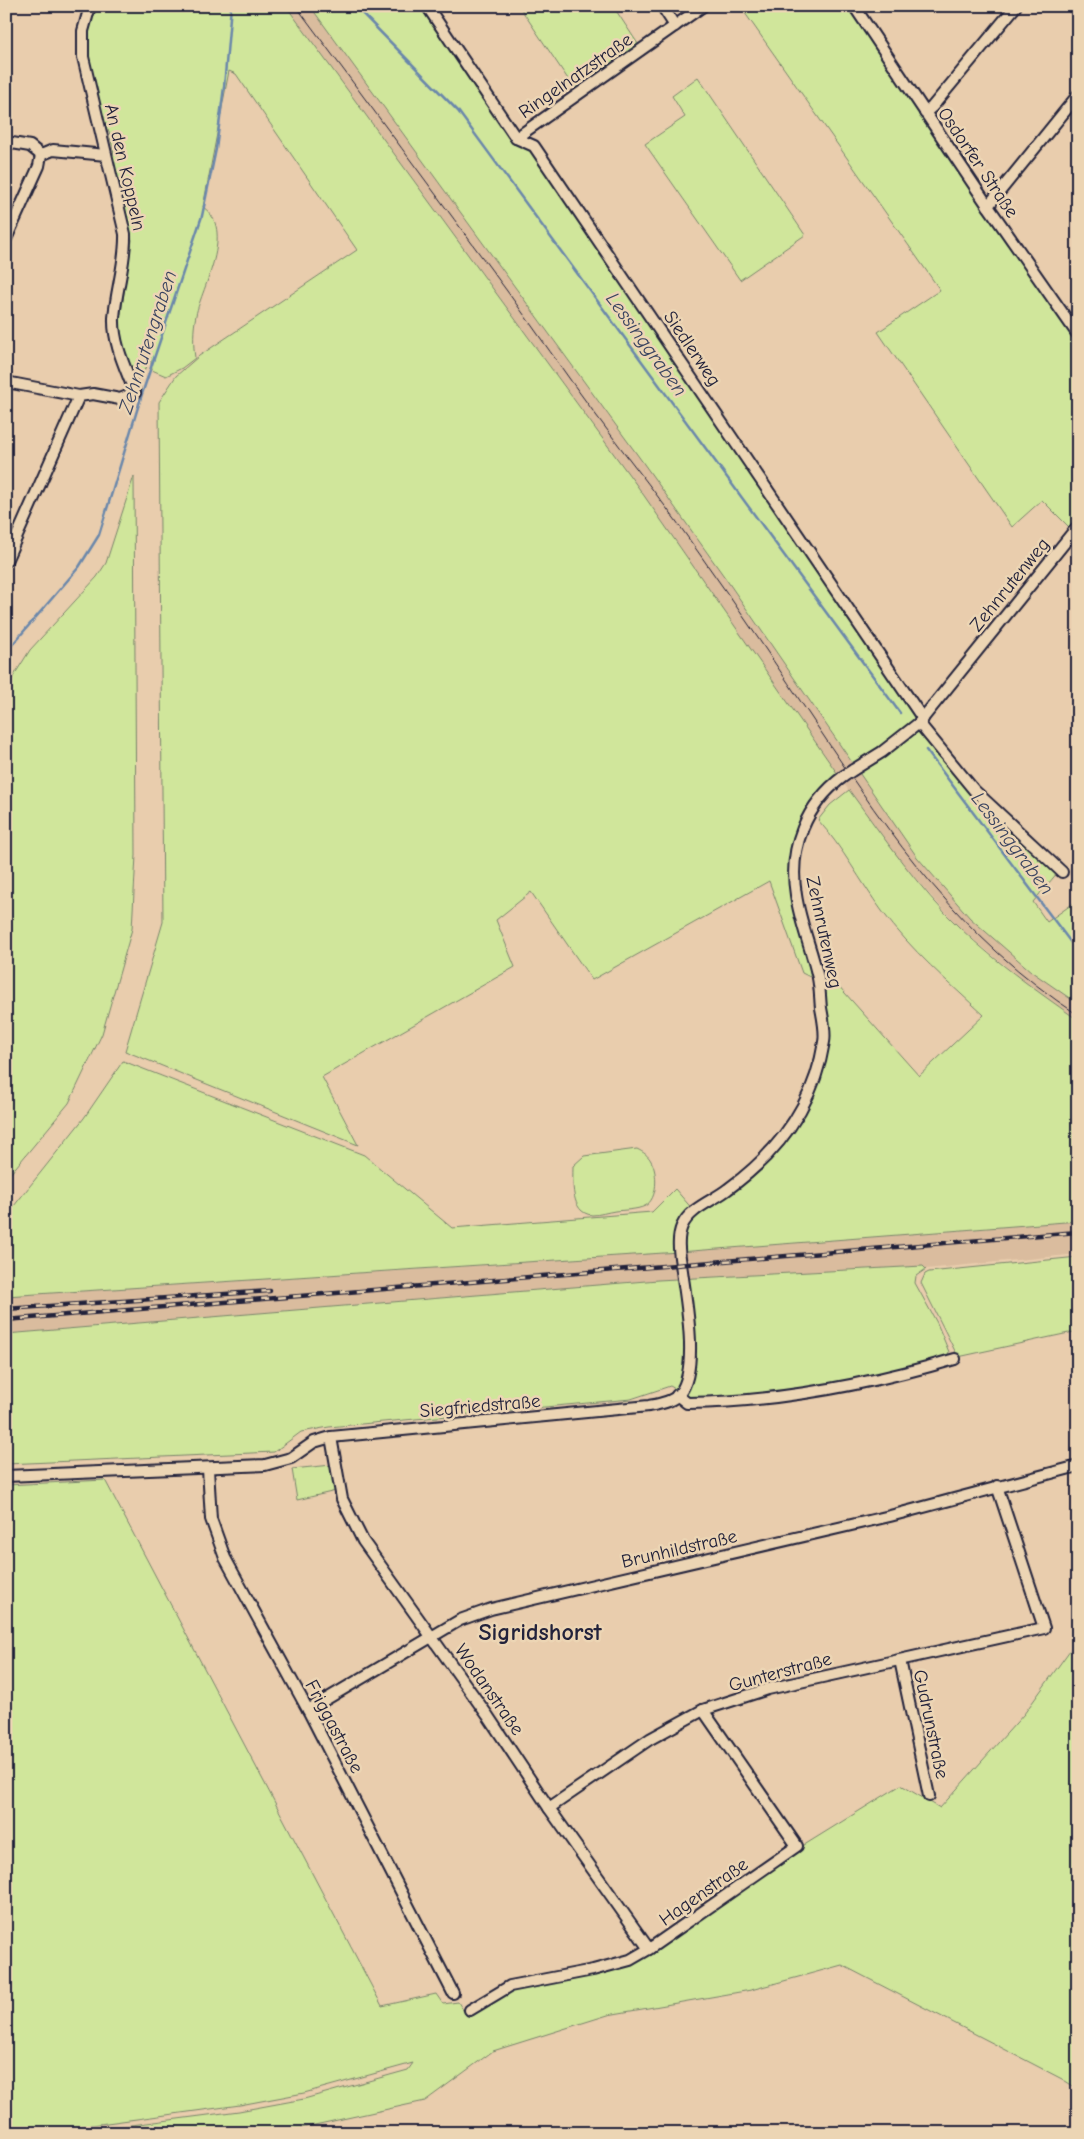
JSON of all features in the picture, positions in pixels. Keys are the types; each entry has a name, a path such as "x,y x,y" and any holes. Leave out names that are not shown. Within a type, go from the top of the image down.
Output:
{"street":[{"name":"An den Koppeln","path":"79,396 92,394 120,399 135,393 117,345 114,319 126,246 125,234 83,57 83,31 90,6"},
{"name":"Siedlerweg","path":"427,6 516,138 534,146 921,721 974,790 1062,872"},
{"path":"662,6 675,26"},
{"name":"Ringelnatzstraße","path":"516,138 703,6"},
{"name":"Osdorfer Straße","path":"854,6 988,206 1078,335"},
{"path":"925,113 1016,6"},
{"path":"1072,6 1078,10"},
{"path":"988,206 1078,95"},
{"path":"6,142 30,146 41,155"},
{"path":"41,155 53,150 106,156"},
{"path":"6,240 39,166 41,155"},
{"path":"6,382 79,396 6,561"},
{"name":"Zehnrutenweg","path":"677,1396 688,1380 690,1366 685,1293 679,1252 682,1226 694,1211 728,1190 764,1160 793,1126 814,1085 825,1040 818,979 796,896 794,863 799,838 808,815 827,790 844,776 882,752 921,721 1078,526"},
{"path":"677,1396 687,1403 700,1403 808,1394 892,1378 955,1359"},
{"name":"Siegfriedstraße","path":"6,1476 265,1466 291,1458 314,1442 331,1437 649,1406 664,1403 677,1396"},
{"name":"Wodanstraße","path":"331,1437 342,1499 364,1541 649,1949"},
{"name":"Brunhildstraße","path":"308,1710 431,1636 460,1620 491,1609 890,1516 1078,1466"},
{"name":"Friggastraße","path":"208,1469 211,1519 225,1558 308,1710 453,1993"},
{"name":"Gunterstraße","path":"549,1808 650,1739 703,1710 768,1689 1044,1628 997,1486"},
{"name":"Gudrunstraße","path":"900,1660 929,1796"},
{"name":"Hagenstraße","path":"470,2010 510,1986 593,1970 630,1960 649,1949 798,1846 703,1710"}],"shaded area":[{"path":"286,6 310,6 639,457 726,579 917,857 970,918 1032,972 1078,1004 1078,1020 1026,983 961,929 905,867 828,762 638,487"},
{"path":"1078,1221 1078,1254 926,1269 922,1266 658,1280 6,1334 6,1296 679,1252"}],"green space":[{"path":"95,6 286,6 638,487 837,773 814,797 799,824 796,916 810,966 810,977 802,973 769,881 592,980 531,892 496,920 515,967 322,1077 358,1145 125,1051 163,922 159,402 176,376 199,356 357,250 236,74 229,71 203,207 212,217 217,230 217,244 210,275 196,315 194,326 195,358 182,368 166,376 152,370 150,357 143,373 139,376 130,372 121,343 119,326 132,240 110,155 114,154 109,131 104,128 92,84 86,50 89,23"},
{"path":"310,6 421,6 511,139 533,149 915,713 913,721 973,793 1058,872 1033,902 1047,922 1078,900 1078,1004 1032,972 970,918 917,857 726,579 639,457"},
{"path":"519,6 613,6 640,47 576,91"},
{"path":"740,6 850,6 1078,345 1078,521 1071,529 1042,500 1012,527 878,332 940,290"},
{"path":"698,77 805,235 740,280 645,144 685,117 672,96"},
{"path":"134,476 136,855 132,929 102,1034 69,1103 6,1179 6,694 13,677 30,650 97,577 106,563"},
{"path":"849,790 902,862 945,913 975,942 1003,965 1078,1020 1078,1221 679,1252 6,1296 6,1216 84,1118 123,1061 364,1155 452,1228 652,1212 675,1189 694,1211 728,1190 793,1125 825,1040 818,979 828,974 919,1076 984,1015 930,965 893,925 818,820 830,805"},
{"path":"637,1149 648,1157 655,1172 656,1185 649,1203 638,1208 595,1215 585,1213 580,1209 574,1195 573,1166 584,1156"},
{"path":"1078,1257 1078,1331 958,1357 921,1283 925,1274 929,1272"},
{"path":"923,1266 926,1269 916,1276 915,1283 937,1323 949,1352 946,1359 807,1391 693,1399 670,1386 631,1399 329,1427 301,1432 274,1452 6,1464 6,1334 658,1280"},
{"path":"332,1465 336,1491 297,1500 292,1469"},
{"path":"105,1480 382,2006 436,1994 443,2004 458,2002 466,2015 512,1988 549,1984 633,1961 801,1847 901,1785 940,1808 1024,1714 1078,1639 1078,2089 842,1965 751,1990 608,2015 493,2051 425,2101 278,2133 70,2133 239,2111 304,2099 408,2070 413,2063 304,2093 240,2105 33,2133 6,2133 6,1485"}],"waterway":[{"name":"Zehnrutengraben","path":"6,652 79,567 99,535 142,394 202,216 216,149 231,6"},
{"name":"Lessinggraben","path":"355,6 458,111 900,713"},
{"name":"Lessinggraben","path":"926,750 1078,952"}],"tram line":[{"path":"296,6 507,291 593,411 688,537 845,768 902,847 964,920 1036,985 1078,1015"}],"railway":[{"path":"6,1320 1078,1232"},
{"path":"6,1309 270,1291"}],"district":[{"name":"Sigridshorst","path":"540,1632"}]}
